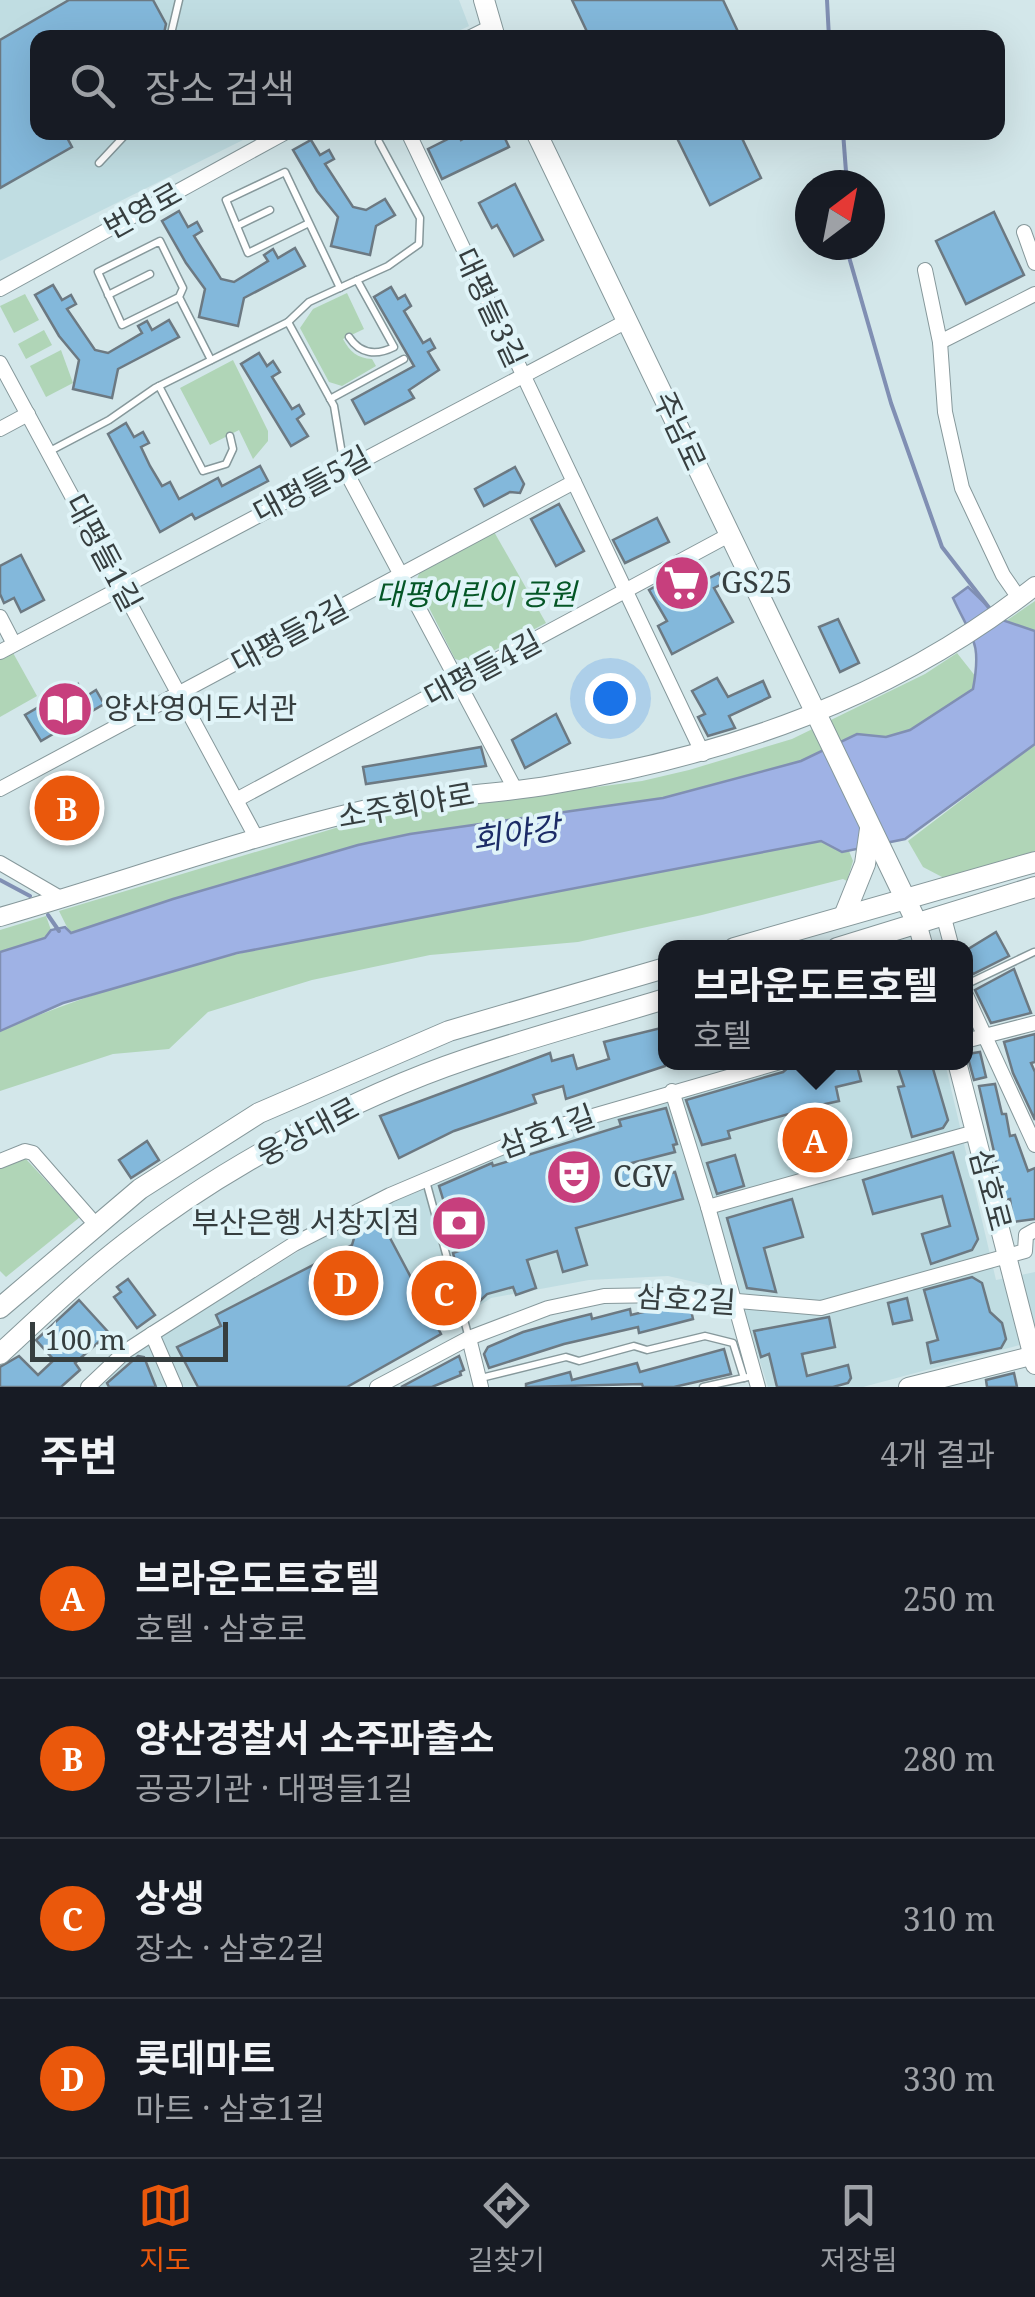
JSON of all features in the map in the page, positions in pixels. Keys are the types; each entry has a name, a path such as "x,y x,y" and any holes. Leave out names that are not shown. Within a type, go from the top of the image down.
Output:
{"main road":[{"path":"484,0 492,30"},
{"name":"주남로","path":"540,140 917,923"},
{"path":"844,916 865,864 870,829"},
{"path":"762,940 1035,862"},
{"path":"863,940 1035,887"},
{"name":"웅상대로","path":"0,1308 140,1189 259,1113 449,1031 658,970"},
{"name":"웅상대로","path":"0,1354 130,1239 191,1197 307,1128 466,1059 658,1001"}],"street":[{"name":"번영로","path":"0,289 271,140"},
{"name":"대평들3길","path":"412,140 703,754"},
{"path":"1024,232 1035,263"},
{"path":"925,270 940,342 944,412 962,488 1017,600"},
{"path":"940,342 1035,294"},
{"name":"대평들5길","path":"0,652 626,321"},
{"name":"대평들1길","path":"0,362 256,839"},
{"path":"0,429 28,414"},
{"path":"344,468 516,790"},
{"path":"402,576 574,482"},
{"name":"대평들4길","path":"236,800 729,536"},
{"name":"대평들2길","path":"178,693 402,576"},
{"name":"소주회야로","path":"0,917 366,809 648,768 819,721 950,646 1035,586"},
{"path":"0,617 14,644"},
{"path":"0,788 178,693"},
{"path":"0,864 62,899"},
{"path":"943,914 950,940"},
{"path":"917,923 922,940"},
{"path":"973,1014 1035,1146"},
{"path":"973,1039 1035,1022"},
{"name":"삼호1길","path":"88,1387 126,1351 294,1244 426,1180 541,1131 750,1070"},
{"name":"삼호로","path":"959,1070 1034,1359"},
{"path":"672,1091 708,1207 752,1380"},
{"name":"삼호로","path":"708,1207 975,1132"},
{"path":"0,1161 25,1151 33,1153 96,1224"},
{"path":"1008,1257 1025,1251 1026,1235 1035,1230"},
{"name":"삼호2길","path":"377,1387 470,1338 548,1308 604,1296 668,1295 821,1308 1008,1257"},
{"path":"152,1334 175,1387"},
{"path":"470,1338 480,1382"},
{"path":"908,1387 1034,1359"}],"lane":[{"path":"172,30 179,0"},
{"path":"99,163 121,140"},
{"path":"49,452 109,420 159,386 288,322 309,302 388,266 418,244 420,218 380,142"},
{"path":"309,223 248,253 226,200 285,172 340,288"},
{"path":"236,226 270,210"},
{"path":"160,241 183,288 179,297 122,325 98,272 160,241"},
{"path":"108,295 150,274"},
{"path":"349,337 354,345 372,353 394,347 357,280"},
{"path":"179,297 210,360"},
{"path":"288,322 330,399 344,468"},
{"path":"330,399 404,359"},
{"path":"159,386 203,472 226,464 233,449 230,436"},
{"path":"973,981 1034,952"},
{"path":"426,1180 470,1338"},
{"path":"480,1382 566,1357 580,1361 634,1346 647,1350 705,1336 733,1343 752,1380 703,1387"}],"shaded area":[{"path":"0,0 459,0 469,26 461,30 30,30 30,140 243,140 0,261"},
{"path":"784,1070 947,1070 996,1280 1035,1272 1035,1341 863,1387 768,1387 738,1292 668,1276 589,1280 491,1298 335,1387 98,1387 164,1334 299,1251 395,1200 544,1137 678,1096"}],"green space":[{"path":"347,293 364,329 343,339 354,353 372,359 376,366 342,386 329,382 300,328 313,309"},
{"path":"25,294 39,320 14,333 0,306"},
{"path":"44,330 52,345 26,359 18,344"},
{"path":"61,350 73,383 46,397 30,366"},
{"path":"233,360 268,431 268,441 253,459 239,430 210,445 180,388"},
{"name":"대평어린이 공원","path":"493,530 546,623 470,663 455,659 416,582 420,571"},
{"path":"1035,601 1035,631 1006,621"},
{"path":"12,651 37,696 0,717 0,658"},
{"path":"957,653 976,677 973,690 910,730 886,737 857,734 801,761 662,798 358,845 70,933 59,911 372,817 642,781 689,770 792,739 925,674"},
{"path":"1035,744 1035,851 944,878 923,867 908,841"},
{"path":"821,841 842,852 849,851 853,861 847,881 578,942 430,955 312,980 208,1012 169,1049 113,1054 0,1091 0,1031 154,976 313,937"},
{"path":"46,916 51,930 45,938 0,952 0,930"},
{"path":"24,1157 80,1217 6,1277 0,1271 0,1167"}],"water":[{"name":"회야강","path":"968,587 1002,620 1035,631 1035,744 905,839 842,852 821,841 237,953 63,1003 0,1031 0,952 45,938 51,930 65,927 71,933 358,845 663,798 801,761 857,734 886,737 910,730 973,689 976,650 953,598"}],"building":[{"path":"69,0 153,0 166,24 165,30 30,30 30,140 68,140 72,147 0,188 0,40"},
{"path":"572,0 723,0 737,30 586,30"},
{"path":"311,140 320,155 329,150 334,159 325,164 353,207 366,210 385,199 395,215 376,226 370,255 331,246 338,217 293,150"},
{"path":"446,140 506,140 509,147 442,179 428,149"},
{"path":"678,140 743,140 761,178 710,205"},
{"path":"515,184 543,240 514,256 479,203"},
{"path":"179,211 188,227 197,222 202,231 194,236 221,279 234,282 268,261 264,255 273,249 278,258 295,248 305,266 244,298 238,326 199,317 205,289 162,221"},
{"path":"994,212 1024,275 966,304 936,241"},
{"path":"53,285 62,300 71,295 76,304 67,309 95,350 108,353 142,333 138,326 147,321 152,330 169,320 179,337 118,369 112,398 73,389 79,360 59,336 35,295"},
{"path":"391,287 398,299 405,295 411,306 404,311 423,343 430,339 435,348 428,352 439,370 409,390 414,398 365,424 352,400 414,366 374,297"},
{"path":"259,353 267,366 273,361 280,372 272,377 292,409 299,405 304,414 297,419 308,436 291,446 241,364"},
{"path":"126,423 134,437 143,432 149,443 141,447 150,466 162,486 170,482 179,499 218,478 222,486 260,466 268,481 195,519 192,514 160,532 108,434"},
{"path":"515,467 524,484 520,493 510,492 484,506 475,489"},
{"path":"559,504 584,551 556,566 531,519"},
{"path":"657,518 669,542 625,563 613,540"},
{"path":"21,555 44,600 21,612 14,598 4,603 0,594 0,566"},
{"path":"685,570 694,586 719,573 724,583 714,588 733,622 672,654 658,626 667,621 649,590"},
{"path":"838,619 859,663 840,672 819,627"},
{"path":"717,678 728,697 763,681 770,697 729,716 735,728 708,736 698,717 705,714 692,691"},
{"name":"양산영어도서관","path":"78,684 85,697 96,690 104,704 41,741 25,715"},
{"path":"556,714 570,743 525,768 512,740"},
{"path":"481,747 486,766 366,784 363,767"},
{"path":"996,932 1009,956 973,974 973,946"},
{"path":"1014,969 1031,1013 991,1023 975,990"},
{"path":"658,1029 658,1068 566,1099 563,1086 533,1095 536,1103 454,1131 399,1158 380,1116 550,1053 552,1061 573,1055 577,1069 609,1059 604,1042"},
{"path":"1035,1034 1035,1062 1031,1063 1035,1072 1035,1120 1013,1073 1004,1042"},
{"path":"980,1052 986,1077 974,1080 973,1053"},
{"path":"858,1070 861,1081 836,1087 839,1101 821,1105 834,1153 804,1161 792,1113 728,1131 730,1138 702,1145 686,1100 783,1072"},
{"path":"899,1070 933,1070 948,1120 943,1128 912,1137 898,1087 904,1086"},
{"path":"995,1084 1010,1136 1015,1135 1028,1171 1035,1168 1035,1219 1013,1222 1010,1199 1005,1200 979,1086"},
{"path":"666,1108 677,1144 673,1145 675,1152 628,1164 634,1184 675,1172 683,1199 576,1228 587,1265 563,1272 557,1251 527,1260 536,1288 516,1295 513,1287 487,1294 480,1301 465,1299 453,1253 459,1251 439,1186 492,1163 493,1166 621,1126 619,1120"},
{"path":"147,1141 159,1160 131,1178 119,1160"},
{"path":"953,1152 978,1239 972,1250 931,1264 922,1234 950,1226 942,1196 873,1214 863,1180"},
{"path":"735,1155 744,1186 717,1194 707,1163"},
{"path":"792,1199 803,1237 764,1248 776,1292 747,1288 727,1218"},
{"path":"378,1227 390,1238 441,1334 347,1387 198,1387 177,1347 221,1326 216,1315 352,1245 355,1235 363,1229"},
{"path":"972,1277 982,1283 990,1312 1002,1323 1006,1339 1001,1348 931,1363 927,1343 938,1340 924,1290"},
{"path":"128,1279 155,1315 137,1328 114,1297 121,1292 117,1287"},
{"path":"907,1298 912,1320 893,1324 888,1303"},
{"path":"79,1300 109,1333 75,1363 80,1370 61,1387 0,1387 0,1367 19,1356 38,1375 54,1360 36,1340"},
{"path":"668,1306 691,1310 693,1319 639,1333 638,1327 564,1344 489,1368 484,1354 488,1347 523,1332 563,1321 591,1314 592,1319 630,1309 631,1315"},
{"path":"829,1317 835,1347 802,1354 807,1376 848,1365 848,1383 833,1387 777,1387 769,1354 761,1357 754,1331"},
{"path":"724,1349 731,1374 674,1387 526,1387 570,1372 572,1380 637,1363 640,1372"},
{"path":"138,1356 144,1357 156,1387 109,1387 107,1383"},
{"path":"459,1356 464,1370 461,1375 432,1387 401,1387"},
{"path":"1014,1373 1017,1387 987,1387 986,1380"}],"waterway":[{"path":"827,0 829,30"},
{"path":"844,140 846,170"},
{"path":"850,260 891,403 942,547 990,609"},
{"path":"0,880 30,896"},
{"path":"48,915 59,931"}],"place":[{"name":"GS25","path":"682,583"},
{"name":"양산영어도서관","path":"65,709"},
{"name":"양산경찰서 소주파출소","path":"67,808"},
{"name":"브라운도트호텔","path":"815,1140"},
{"name":"CGV","path":"574,1177"},
{"name":"부산은행 서창지점","path":"459,1223"},
{"name":"롯데마트","path":"346,1283"},
{"name":"상생","path":"444,1293"}]}
